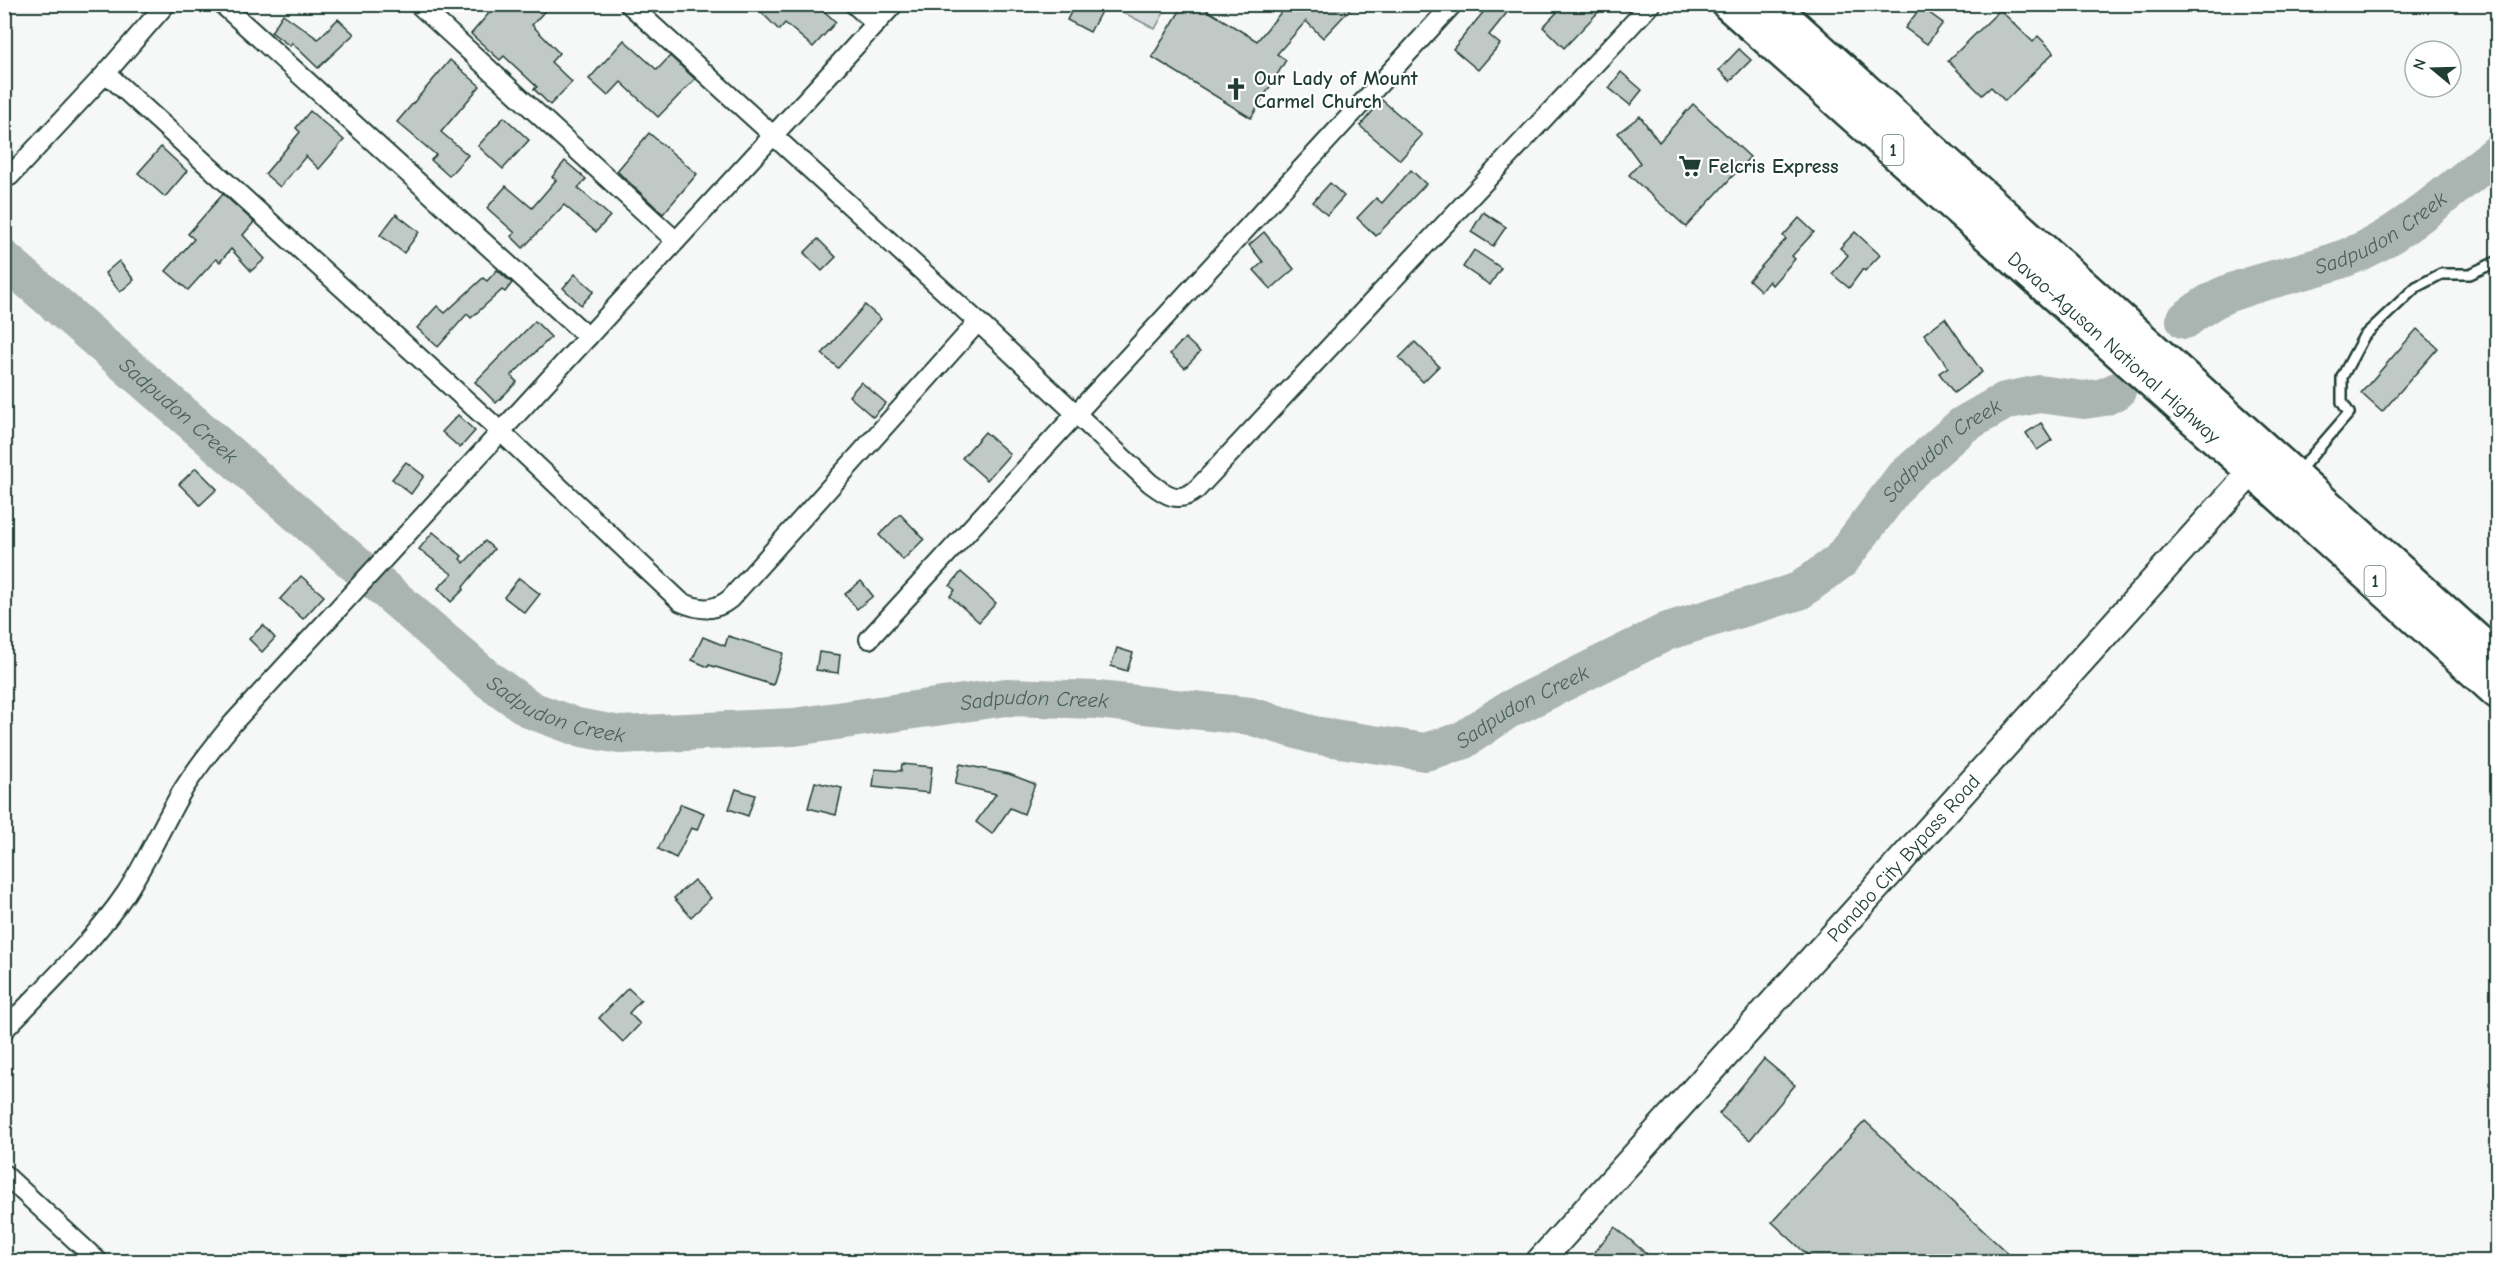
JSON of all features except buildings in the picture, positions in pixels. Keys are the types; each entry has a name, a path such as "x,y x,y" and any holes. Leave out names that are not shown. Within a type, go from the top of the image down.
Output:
{"highway":[{"name":"Davao-Agusan National Highway","path":"1729,4 1802,52 2261,462 2498,692"},
{"name":"Davao-Agusan National Highway","path":"1769,4 1802,52"},
{"name":"Davao-Agusan National Highway","path":"2261,462 2295,476 2498,660"}],"main road":[{"name":"Panabo City Bypass Road","path":"1539,1262 2261,462"}],"street":[{"path":"10,176 106,73 166,4"},
{"path":"222,4 588,337"},
{"path":"418,4 676,241"},
{"path":"629,4 978,322 1150,483 1176,498 1187,497 1196,490 1651,4"},
{"path":"854,4 876,24"},
{"path":"4,1030 96,932 120,902 147,860 181,793 233,723 894,4"},
{"path":"869,639 1453,4"},
{"path":"106,73 500,432 681,602 696,608 720,607 746,581 978,322"},
{"path":"4,1174 99,1262"}],"lane":[{"path":"2295,476 2349,413 2342,402 2340,390 2342,376 2364,336 2416,287 2440,274 2470,274 2498,261"}],"shaded area":[{"path":"1109,5 1168,5 1155,29"}],"waterway":[{"name":"Sadpudon Creek","path":"2185,320 2225,294 2332,263 2364,250 2415,218 2498,153"},
{"name":"Sadpudon Creek","path":"4,259 489,680 531,710 577,727 620,735 794,727 1006,697 1097,700 1250,716 1314,735 1425,752 1462,741 1506,711 1668,631 1799,591 1840,561 1902,479 1963,425 2005,401 2039,394 2084,400 2104,397 2117,391"}],"place":[{"name":"Our Lady of Mount Carmel Church","path":"1236,89"},
{"name":"Felcris Express","path":"1690,166"}]}
